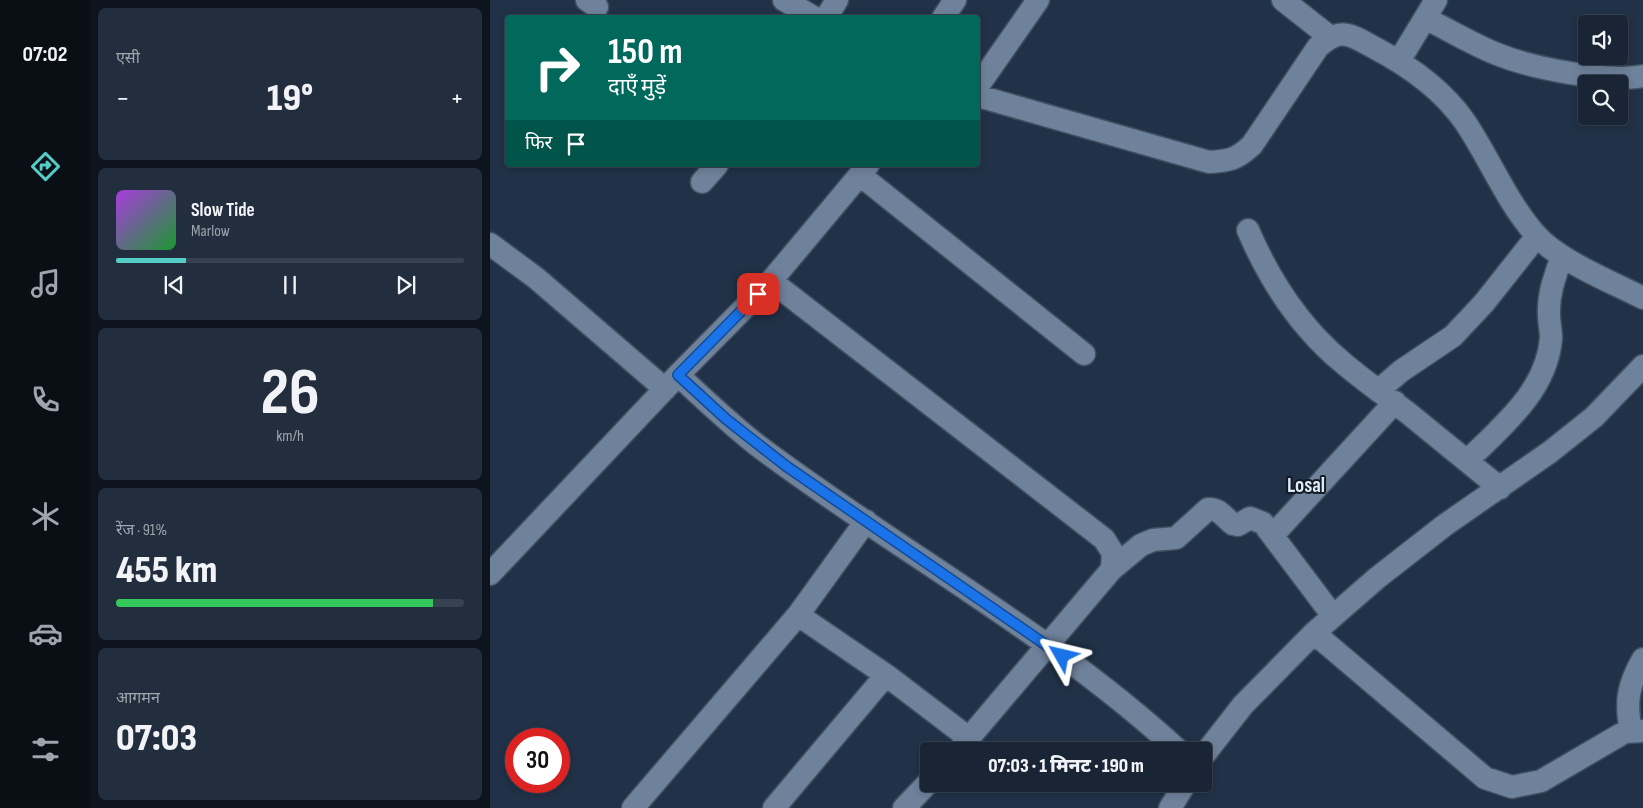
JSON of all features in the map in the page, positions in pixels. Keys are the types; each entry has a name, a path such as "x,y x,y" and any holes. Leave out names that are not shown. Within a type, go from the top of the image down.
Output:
{"street":[{"path":"784,0 810,15"},
{"path":"828,15 837,0"},
{"path":"945,15 955,0"},
{"path":"980,83 1038,0"},
{"path":"1283,0 1330,37"},
{"path":"1399,61 1430,9 1497,54 1530,64 1610,78 1643,76"},
{"path":"980,97 1210,162 1225,161 1239,157 1252,146 1318,47 1330,37 1341,35 1353,36 1399,61 1443,96 1465,121 1516,209 1537,236 1562,256 1643,298"},
{"path":"702,182 716,167"},
{"path":"490,574 671,382 771,281 864,170 1084,354"},
{"path":"1248,230 1261,260 1271,276 1309,328 1341,361 1500,488"},
{"path":"1273,535 1387,396 1401,371 1454,336 1484,303 1537,236"},
{"path":"490,244 671,382 756,444 1047,644 1138,714 1169,742"},
{"path":"1466,460 1507,422 1531,395 1544,366 1551,338 1548,313 1550,287 1562,256"},
{"path":"771,281 1104,539 1113,553 1112,569"},
{"path":"1212,746 1243,705 1333,616 1445,524 1550,452 1594,416 1643,366"},
{"path":"966,742 1112,569 1141,545 1153,540 1176,538 1208,509 1219,510 1233,524 1238,525 1250,518 1256,519 1273,535 1333,616"},
{"path":"633,808 798,615 866,521"},
{"path":"798,615 886,675 961,742"},
{"path":"1314,633 1485,778 1512,787 1541,781 1625,732 1637,731 1627,711 1628,694 1633,676 1643,659"},
{"path":"774,808 886,675"},
{"path":"904,808 920,791"},
{"path":"1170,808 1180,792"}],"district":[{"name":"Losal","path":"1306,485"}],"route":[{"path":"758,294 678,375 726,419 786,466 1062,656"}]}
